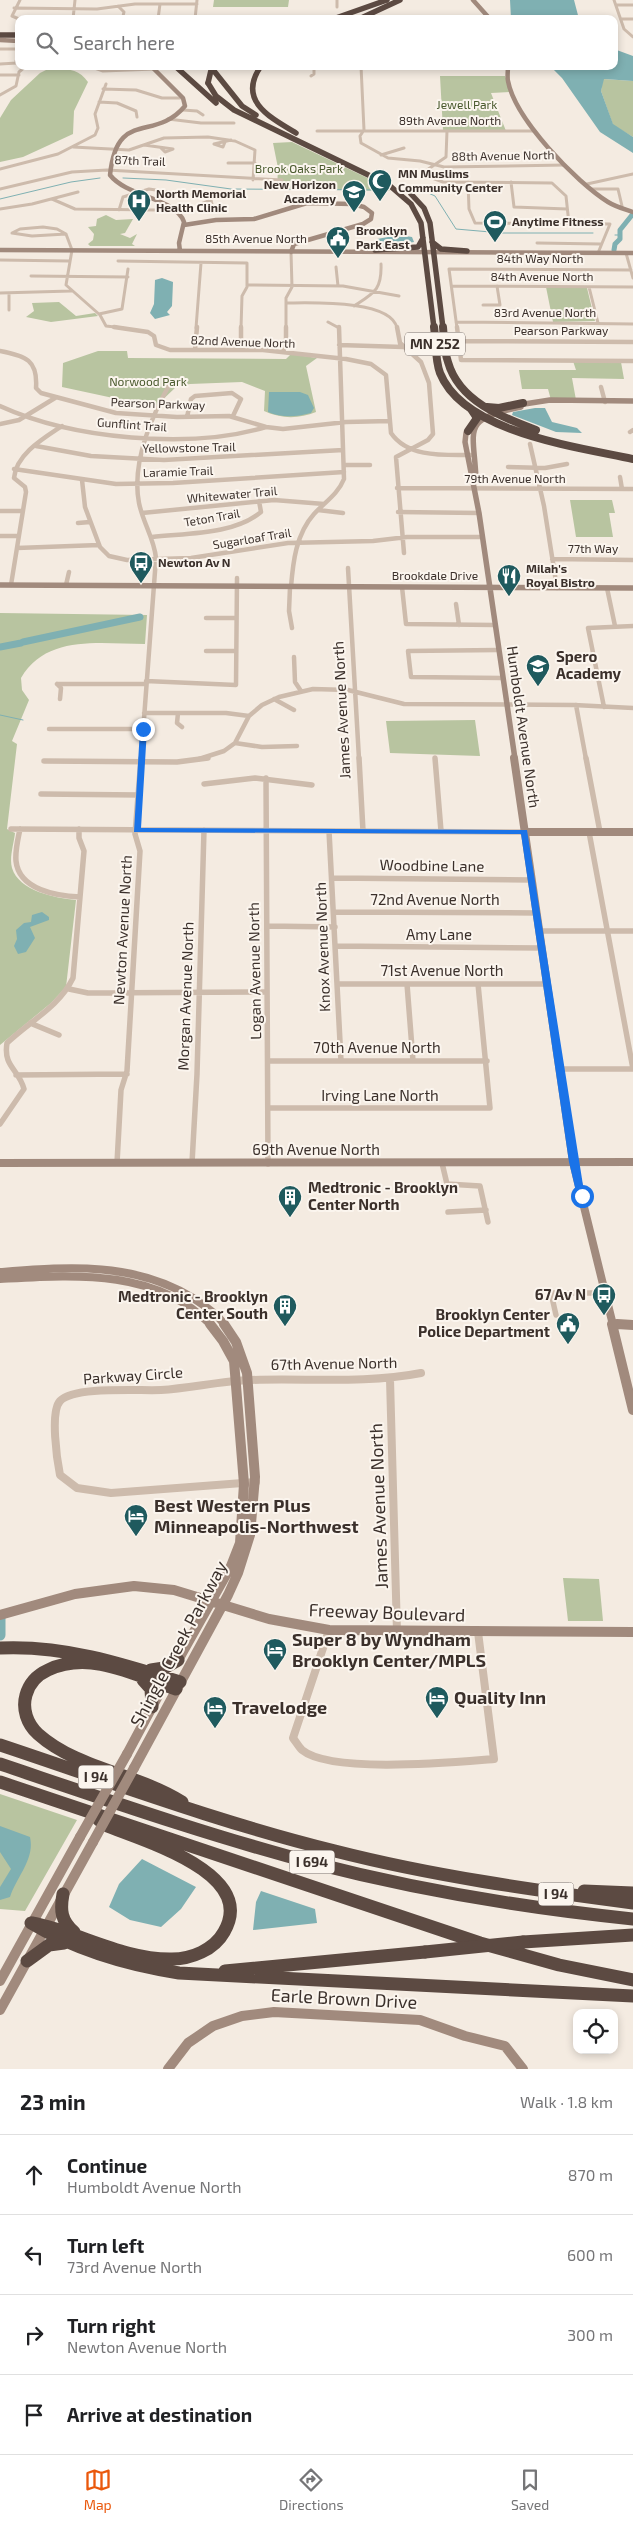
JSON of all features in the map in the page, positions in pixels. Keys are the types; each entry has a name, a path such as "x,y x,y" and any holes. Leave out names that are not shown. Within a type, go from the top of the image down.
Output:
{"highway":[{"path":"346,15 370,8 387,0"},
{"path":"357,15 392,0"},
{"path":"368,15 400,0"},
{"path":"375,15 400,0"},
{"path":"0,32 15,32"},
{"path":"180,70 190,82 220,105 242,115"},
{"path":"210,70 208,83 216,96 242,115"},
{"path":"214,70 242,106 268,122 311,141"},
{"path":"259,70 254,76 251,90 260,108 269,117 311,141"},
{"name":"MN 252","path":"242,115 395,188 417,211 425,251 438,363 441,376 452,392 500,423 553,442 633,459"},
{"name":"MN 252","path":"311,141 388,179 410,193 427,213 449,369 460,386 490,415 550,434 633,452"},
{"path":"375,250 418,247 421,246 423,237"},
{"path":"432,242 443,249 467,251"},
{"path":"389,252 418,255 427,271"},
{"path":"452,392 456,398 476,414 477,418 468,430"},
{"path":"480,404 497,408 523,403"},
{"path":"480,423 500,423"},
{"path":"6,1648 50,1648 81,1652 172,1684"},
{"path":"178,1660 160,1670 138,1672 86,1662 73,1662 54,1666 39,1676 28,1690 25,1706 29,1722 40,1736 63,1750 166,1792 193,1809"},
{"path":"138,1672 150,1686 152,1707"},
{"name":"I 94","path":"0,1745 193,1809 317,1846 382,1862 480,1882 633,1903"},
{"name":"I 694","path":"0,1764 206,1832 331,1868 482,1898 633,1919"},
{"name":"I 94","path":"0,1782 488,1946 559,1965 633,1980"},
{"path":"27,1961 53,1944 62,1943 118,1950 152,1958 172,1959 193,1955 212,1945 228,1925 230,1905 227,1893 220,1881 203,1868 105,1825 89,1812"},
{"path":"480,1882 633,1893"},
{"path":"63,1894 60,1909 65,1924 91,1946"},
{"path":"40,1927 167,1972 633,1996"},
{"path":"167,1972 252,1969 523,1942 633,1935"}],"street":[{"path":"15,18 13,18 14,8 20,0"},
{"path":"74,15 75,0"},
{"path":"337,0 337,7"},
{"path":"474,0 487,15"},
{"path":"614,0 626,31 633,37"},
{"path":"14,8 76,9 197,2 195,15"},
{"path":"159,15 160,4"},
{"path":"616,5 633,5"},
{"path":"118,6 124,12 123,15"},
{"path":"621,19 633,19"},
{"path":"0,40 15,41"},
{"path":"0,50 15,52"},
{"path":"0,64 15,63"},
{"path":"0,95 16,86 18,75 22,70"},
{"path":"103,70 122,70"},
{"path":"155,70 183,98 185,104 183,110"},
{"path":"312,76 314,70"},
{"path":"361,70 364,130 360,136 361,144 381,155 404,148"},
{"path":"507,70 506,76 509,86 523,115 565,165 605,200 633,212"},
{"path":"0,76 18,75"},
{"path":"0,169 26,164 73,147 97,131 95,115 106,84"},
{"path":"103,89 136,90 162,98 183,98"},
{"path":"99,102 124,105 136,112 137,117"},
{"path":"181,246 183,218 169,208 115,182 110,176 110,170 117,140 126,133 168,119 183,110 197,111 203,115"},
{"path":"168,119 181,122 212,122 220,125 234,123"},
{"name":"89th Avenue North","path":"317,131 535,131"},
{"path":"447,131 446,156 421,172 423,175 440,181 546,182 553,184 564,194 569,224"},
{"path":"73,147 131,150 159,139 175,137 214,137 232,140 254,149 256,153 254,180"},
{"path":"225,142 232,140"},
{"path":"144,145 161,148"},
{"name":"88th Avenue North","path":"381,155 392,159 420,161 447,167 565,165"},
{"path":"228,163 255,163"},
{"name":"87th Trail","path":"0,189 63,173 110,170 156,171 224,179 282,180"},
{"path":"587,184 633,174"},
{"path":"468,182 469,209 476,224 610,224 598,253"},
{"path":"511,182 514,207 567,209"},
{"path":"120,210 122,198 136,192 151,189 206,197 212,200"},
{"path":"592,189 618,189 622,206 619,207"},
{"path":"0,209 52,200 78,192"},
{"path":"52,200 72,209 169,208"},
{"path":"184,225 216,220 254,219 307,203 349,204 366,208 372,213 371,219 361,224 294,244"},
{"path":"18,228 53,228 67,234 32,236 12,232 18,228"},
{"path":"67,234 71,249 66,285 99,314 104,324 108,327"},
{"path":"538,243 602,244"},
{"path":"294,244 294,246 300,249 330,250"},
{"path":"283,352 286,344 286,303 292,285 291,251 294,244"},
{"name":"85th Avenue North","path":"181,246 291,251 425,251"},
{"name":"85th Avenue North","path":"0,249 181,246 291,251 633,253"},
{"name":"85th Avenue North","path":"434,252 512,253"},
{"path":"626,253 633,278"},
{"path":"0,260 69,261"},
{"path":"118,261 247,263 246,285 242,296 241,350"},
{"path":"195,350 201,263"},
{"path":"354,306 376,291 382,282 381,264"},
{"path":"336,267 338,286"},
{"path":"99,314 122,309 128,269"},
{"name":"84th Way North","path":"452,286 449,269 631,270"},
{"path":"31,276 128,277"},
{"path":"246,285 338,286 399,296"},
{"path":"452,286 461,360 633,361"},
{"name":"84th Avenue North","path":"452,286 633,287"},
{"path":"482,305 500,305 497,286"},
{"path":"590,287 598,323"},
{"path":"0,293 71,291"},
{"path":"9,293 9,310"},
{"path":"286,303 354,306 379,313 394,321 398,327 399,341 403,347 421,362 430,386 433,434 428,440 396,457 398,512 404,553"},
{"path":"292,628 289,611 291,586 293,565 299,542 306,525 342,484 344,472 338,326 328,322"},
{"name":"83rd Avenue North","path":"456,322 633,324"},
{"path":"100,330 108,327 148,332 154,336 154,343 160,347"},
{"name":"Pearson Parkway","path":"459,341 633,342"},
{"path":"339,345 403,347"},
{"path":"152,350 160,347"},
{"name":"82nd Avenue North","path":"160,347 175,350 283,352 339,358"},
{"name":"Pearson Parkway","path":"0,351 23,358 32,365 37,372 38,391 55,398 116,413 187,417 233,416 266,427 290,430 343,422 390,421"},
{"path":"339,358 366,362 384,372 387,378 392,436 412,448 430,454 471,454"},
{"name":"Newton Avenue North","path":"117,1163 121,1090 127,1074 140,851 135,837 155,560 152,537 142,513 136,484 147,437 164,391 172,380"},
{"path":"602,387 604,401"},
{"path":"187,417 191,400 196,396 232,393 241,399 233,416"},
{"path":"0,424 14,422 55,398"},
{"path":"468,430 490,415 523,403 550,400 633,401"},
{"path":"480,423 490,415 539,404 604,401"},
{"name":"Gunflint Trail","path":"0,406 26,416 62,426 101,434 147,437 227,436 250,433 266,427"},
{"name":"Humboldt Avenue North","path":"471,454 472,434 480,423"},
{"path":"10,585 26,489 14,478 14,469 17,463 62,426"},
{"name":"Humboldt Avenue North","path":"468,430 465,436 471,454 481,537 574,1162 633,1410"},
{"path":"530,444 557,588"},
{"name":"Yellowstone Trail","path":"36,446 91,456 141,459 201,459 343,450"},
{"path":"508,467 536,468 567,464"},
{"path":"344,465 370,465"},
{"name":"Laramie Trail","path":"14,469 82,480 136,484 214,481 296,473 344,472"},
{"path":"620,476 622,489"},
{"path":"17,548 99,545 83,499 82,480"},
{"name":"79th Avenue North","path":"397,488 633,489"},
{"name":"Whitewater Trail","path":"142,513 259,501 297,500 324,504"},
{"name":"Teton Trail","path":"152,537 205,531 246,522 261,512 259,501"},
{"path":"0,511 23,510"},
{"path":"318,510 342,513"},
{"path":"398,512 479,513"},
{"path":"78,523 90,522"},
{"path":"0,536 19,536"},
{"name":"Sugarloaf Trail","path":"99,545 104,553 114,558 155,560 191,558 264,545 299,542 373,541 403,537 481,537"},
{"name":"77th Way","path":"552,558 633,560"},
{"name":"James Avenue North","path":"348,568 363,831"},
{"path":"66,585 69,572"},
{"path":"60,699 61,688 57,684 236,685 237,578"},
{"name":"Brookdale Drive","path":"0,585 633,588"},
{"path":"402,587 406,624 494,625"},
{"path":"607,588 616,626"},
{"path":"456,604 459,625"},
{"path":"206,618 236,618"},
{"path":"604,707 588,628 591,626 633,626"},
{"path":"498,650 408,650 411,677 502,678"},
{"path":"206,651 236,651"},
{"path":"294,658 296,682 302,691"},
{"path":"44,761 141,762 198,760 217,755 235,743 250,716 262,705 274,699 302,691 330,689 355,692 404,704 576,705 633,708"},
{"path":"274,699 294,710"},
{"path":"576,705 600,832"},
{"path":"144,713 226,713 250,716"},
{"path":"178,713 177,723 182,727"},
{"path":"49,729 143,729"},
{"path":"235,743 262,748 297,746"},
{"path":"434,758 441,831"},
{"path":"204,784 215,786 244,778 266,778 312,785"},
{"name":"Logan Avenue North","path":"266,778 268,1164"},
{"path":"41,794 139,795"},
{"path":"11,829 633,832"},
{"path":"20,829 16,866 23,878 37,887 58,896 80,897"},
{"path":"0,1124 24,1089 23,1083 7,1065 4,1052 11,1039 59,1001 69,989 73,978 84,847 79,838 79,829"},
{"name":"Morgan Avenue North","path":"192,1164 204,830"},
{"name":"Knox Avenue North","path":"329,831 333,878 341,1061"},
{"path":"560,1069 633,1069 589,832"},
{"name":"Woodbine Lane","path":"333,878 532,880"},
{"name":"72nd Avenue North","path":"334,912 536,913"},
{"path":"267,926 335,927"},
{"path":"539,930 633,930"},
{"name":"Amy Lane","path":"336,946 542,948"},
{"name":"71st Avenue North","path":"337,984 547,984"},
{"path":"406,984 413,1061"},
{"path":"478,984 487,1061"},
{"path":"69,989 88,993 267,992"},
{"path":"30,1023 59,1035"},
{"name":"70th Avenue North","path":"268,1061 487,1061"},
{"name":"Irving Lane North","path":"269,1108 490,1108 487,1061"},
{"path":"16,1076 127,1074"},
{"name":"69th Avenue North","path":"0,1163 633,1162"},
{"path":"442,1163 447,1184 480,1186 488,1222"},
{"path":"448,1212 486,1210"},
{"name":"Shingle Creek Parkway","path":"0,1272 86,1267 173,1287 204,1306 223,1324 238,1345 245,1364 256,1482 255,1510 250,1540 239,1572 223,1604 172,1684 139,1757 63,1894 0,1981"},
{"name":"Shingle Creek Parkway","path":"0,1279 120,1275 177,1298 202,1317 230,1350 234,1361 244,1484 240,1544 231,1566 178,1660 172,1684 152,1707 80,1837 27,1961 0,2010"},
{"path":"556,1315 551,1293 605,1293"},
{"path":"612,1324 633,1325"},
{"name":"67th Avenue North","path":"247,1380 390,1379 421,1373"},
{"name":"James Avenue North","path":"390,1379 397,1632"},
{"name":"Parkway Circle","path":"247,1380 163,1390 80,1393 68,1396 59,1401 56,1408 56,1455 60,1475 77,1488 90,1491 111,1493 256,1482"},
{"name":"Freeway Boulevard","path":"0,1615 84,1593 122,1586 165,1588 282,1623 330,1630 397,1632 633,1632"},
{"path":"330,1630 294,1731 294,1744 307,1754 338,1762 364,1765 494,1760 478,1632"},
{"name":"Earle Brown Drive","path":"168,2069 182,2048 213,2025 230,2018 253,2013 274,2012 413,2019 432,2022 464,2036 498,2041 512,2052 523,2069"}],"green space":[{"path":"214,0 289,0 288,7 213,7"},
{"path":"46,70 70,70 80,74 88,82 74,111 73,134 23,157 0,162 0,118 11,100 40,73"},
{"name":"Jewell Park","path":"440,76 505,76 511,92 491,93 506,131 443,130"},
{"path":"603,79 633,81 633,137 613,125 601,91"},
{"name":"Brook Oaks Park","path":"292,142 378,183 390,191 277,189 278,168 273,143"},
{"path":"106,215 116,220 133,219 125,233 120,234 130,238 137,234 132,244 135,246 90,246 88,244 93,240 94,234 88,227 96,226 97,219"},
{"path":"546,287 587,288 595,321 553,322"},
{"path":"59,302 76,316 95,313 98,316 51,322 26,317 34,311 32,303"},
{"name":"Norwood Park","path":"98,351 127,351 128,358 286,359 291,354 317,358 306,366 316,412 290,417 270,414 264,411 265,391 242,382 190,384 176,387 155,407 62,387 63,363"},
{"path":"573,361 621,362 624,379 572,378 576,400 551,400 548,389 522,389 519,370 576,370"},
{"path":"570,500 612,500 615,513 609,513 613,537 576,537"},
{"path":"0,613 147,615 145,644 93,643 76,644 60,648 45,654 32,664 21,678 22,690 29,700 12,741 17,744 7,829 15,833 11,864 16,876 30,888 48,895 76,900 66,987 51,1003 0,1045"},
{"path":"475,720 480,756 390,753 386,721"},
{"path":"563,1578 599,1579 603,1621 568,1621"},
{"path":"0,1794 77,1820 25,1911 0,1909"}],"water":[{"path":"510,0 574,0 578,15 511,15"},
{"path":"618,50 633,56 633,81 604,79 601,91 613,124 633,137 633,153 600,132 562,78 554,70 618,70"},
{"path":"399,235 412,237 414,242 391,246 369,244 377,239"},
{"path":"162,278 173,282 172,306 167,312 170,315 155,319 150,313 154,304 155,280"},
{"path":"269,392 300,392 308,395 314,408 311,413 300,415 284,416 273,414 268,412"},
{"path":"545,408 552,422 577,428 582,433 556,432 512,415 513,412"},
{"path":"42,912 49,917 49,920 30,927 35,938 26,952 18,954 14,946 17,939 16,930 24,923 31,922 32,915"},
{"path":"0,1826 30,1837 31,1845 28,1860 10,1897 0,1900 0,1887 11,1869 0,1852"},
{"path":"142,1859 196,1887 181,1909 161,1927 130,1920 109,1907 119,1884"},
{"path":"261,1891 315,1909 317,1923 253,1930 256,1902"}],"waterway":[{"path":"0,199 71,182 100,178"},
{"path":"123,178 166,180 231,189 385,190"},
{"path":"417,188 435,196 456,229 502,233 593,233"},
{"path":"614,250 615,244 620,239 620,230 632,215"},
{"path":"615,235 620,235"},
{"path":"23,642 140,617"},
{"path":"0,647 21,643"},
{"path":"0,715 23,720"},
{"path":"0,1616 0,1635"}],"place":[{"name":"MN Muslims Community Center","path":"380,202"},
{"name":"New Horizon Academy","path":"354,213"},
{"name":"North Memorial Health Clinic","path":"139,222"},
{"name":"Anytime Fitness","path":"495,243"},
{"name":"Brooklyn Park East","path":"338,259"},
{"name":"Newton Av N","path":"141,584"},
{"name":"Milah's Royal Bistro","path":"509,597"},
{"name":"Spero Academy","path":"538,687"},
{"name":"Medtronic - Brooklyn Center North","path":"290,1218"},
{"name":"67 Av N","path":"604,1316"},
{"name":"Medtronic - Brooklyn Center South","path":"285,1327"},
{"name":"Brooklyn Center Police Department","path":"568,1345"},
{"name":"Best Western Plus Minneapolis-Northwest","path":"136,1537"},
{"name":"Super 8 by Wyndham Brooklyn Center/MPLS","path":"275,1671"},
{"name":"Quality Inn","path":"437,1719"},
{"name":"Travelodge","path":"215,1729"}],"route":[{"path":"143,729 137,830 524,832 574,1162 582,1196"}]}
